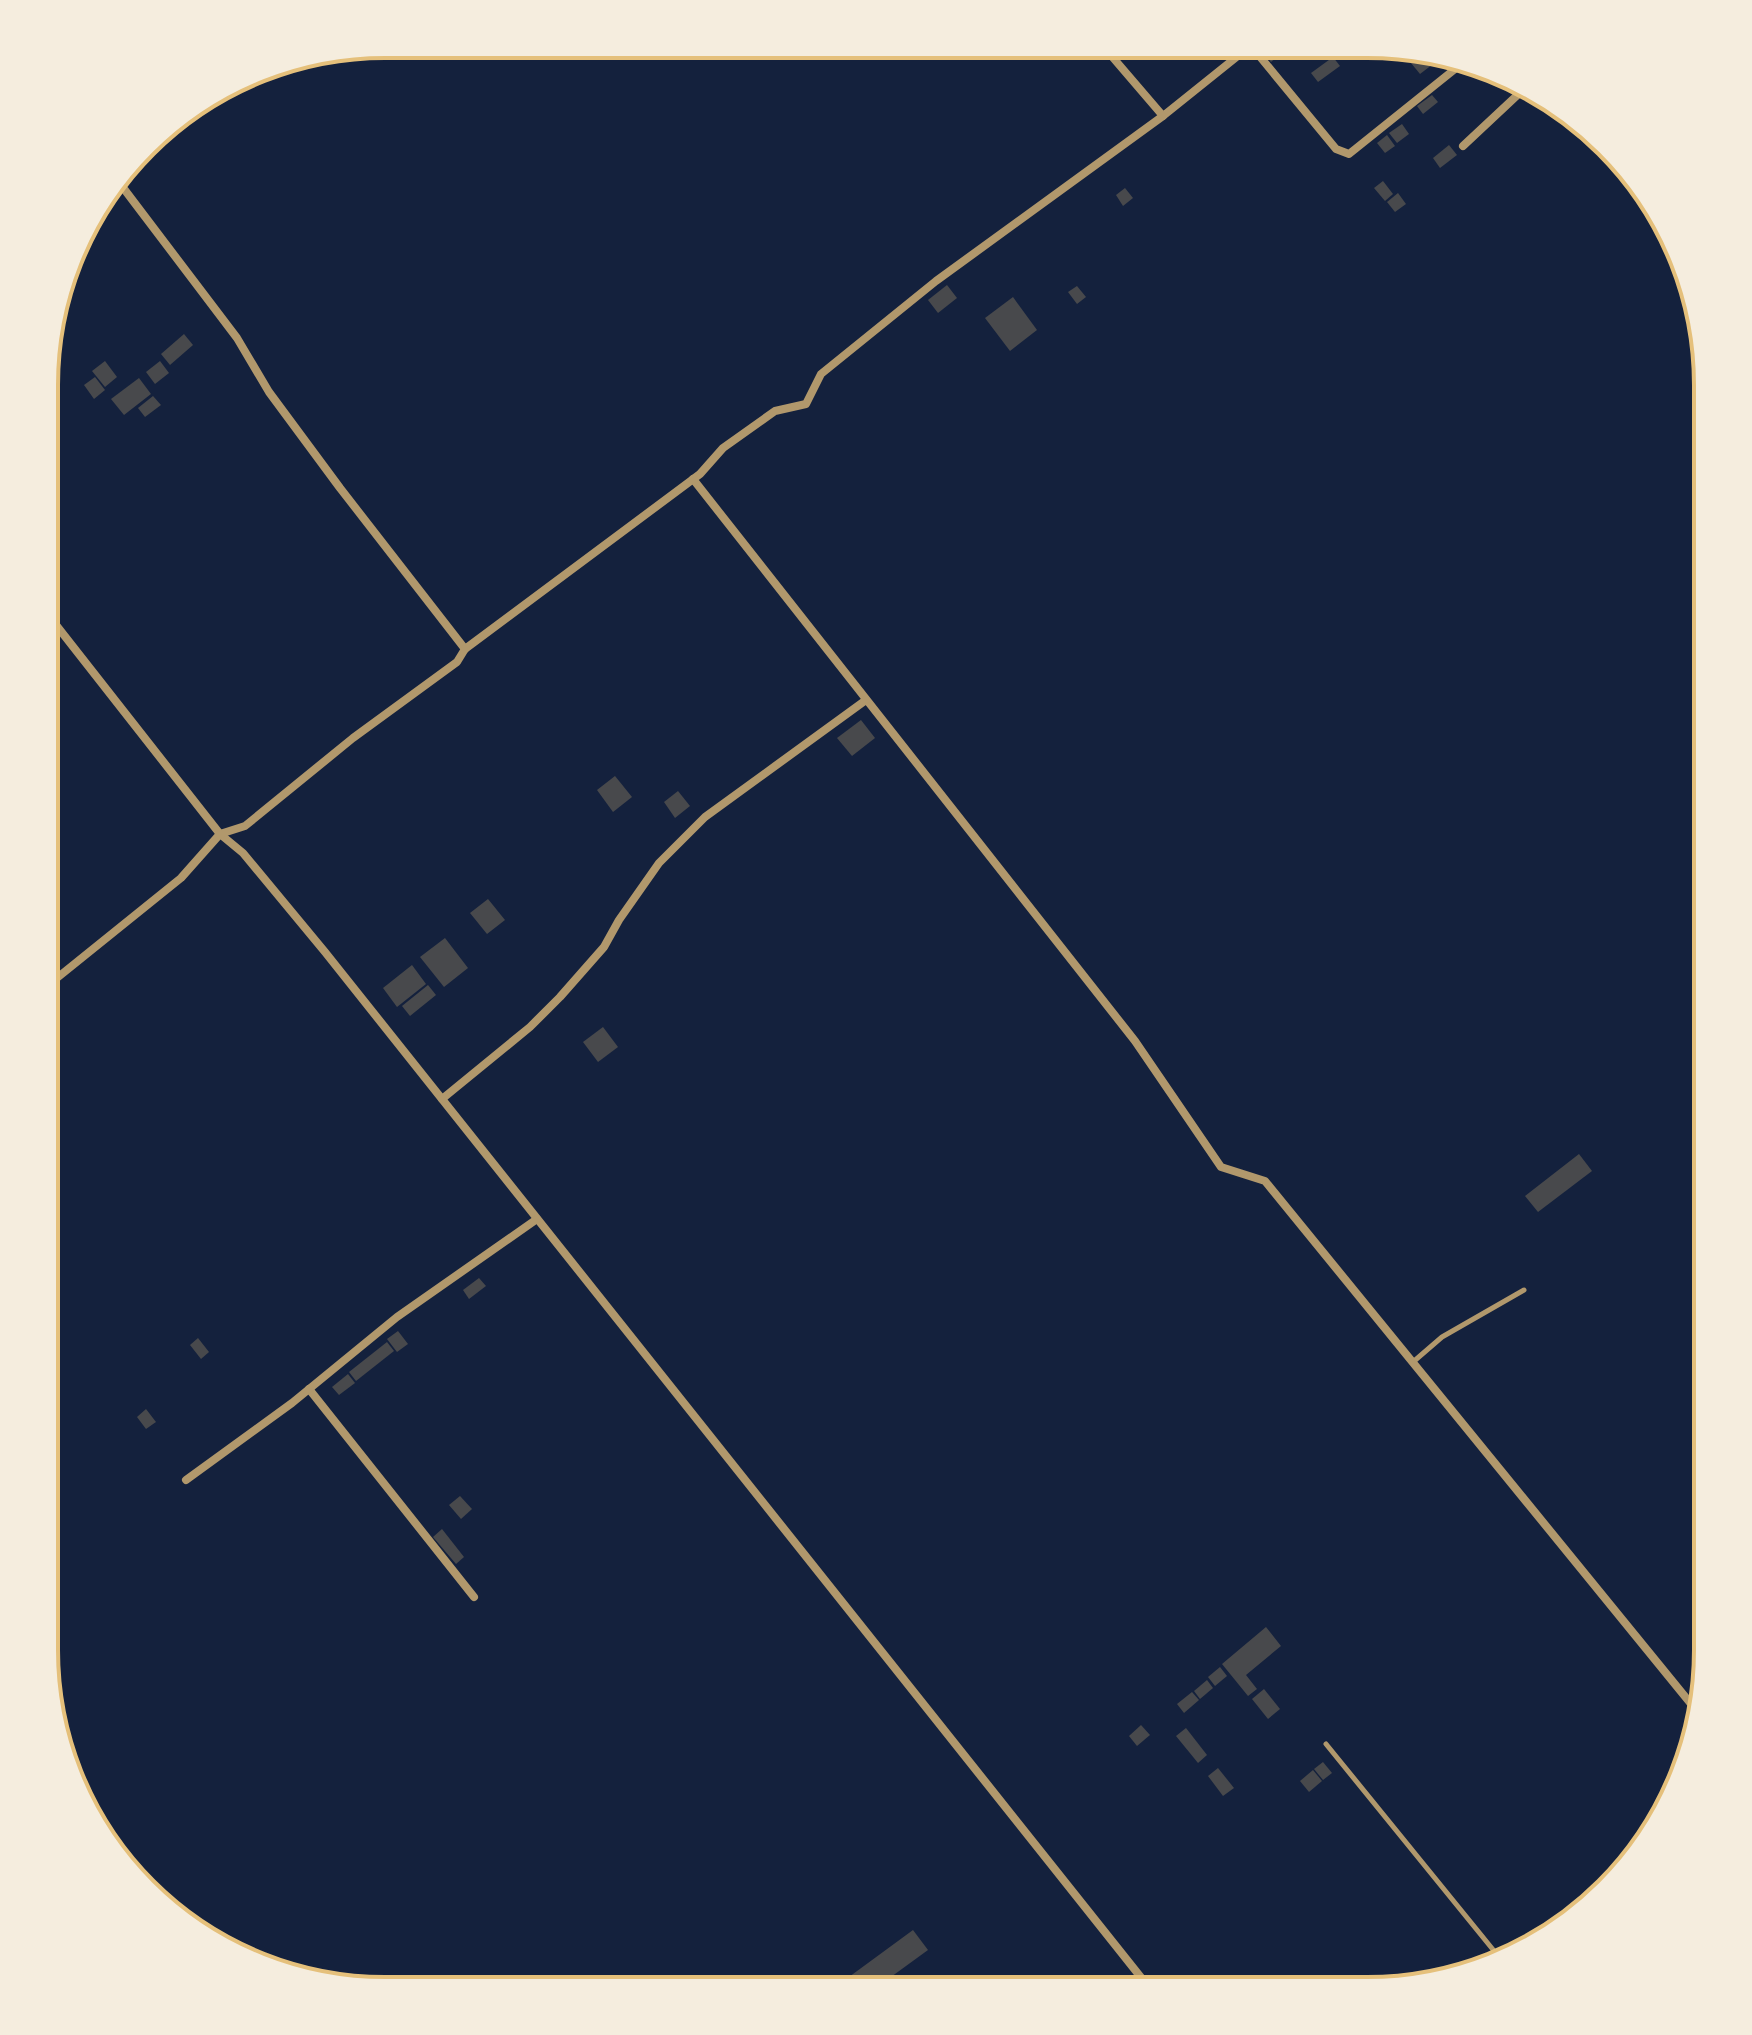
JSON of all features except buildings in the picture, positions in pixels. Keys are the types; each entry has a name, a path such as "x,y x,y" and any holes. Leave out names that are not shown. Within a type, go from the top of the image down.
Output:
{"street":[{"path":"1113,58 1163,116"},
{"path":"58,977 181,878 220,834 245,826 353,738 457,662 465,649 693,479 723,448 775,411 806,404 821,374 902,309 1170,113 1237,58"},
{"path":"1259,58 1336,149 1349,154 1454,70"},
{"path":"1463,146 1518,95"},
{"path":"124,189 237,338 269,392 322,464 465,649"},
{"path":"693,479 1135,1041 1221,1167 1265,1181 1690,1702"},
{"path":"58,627 220,834 252,864 442,1099 1141,1977"},
{"path":"442,1099 530,1027 560,997 604,947 659,863 705,817 866,700"},
{"path":"186,1480 309,1389 397,1317 537,1219"},
{"path":"309,1389 474,1597"}],"lane":[{"path":"1413,1362 1442,1337 1524,1290"},
{"path":"1326,1744 1494,1951"}]}
